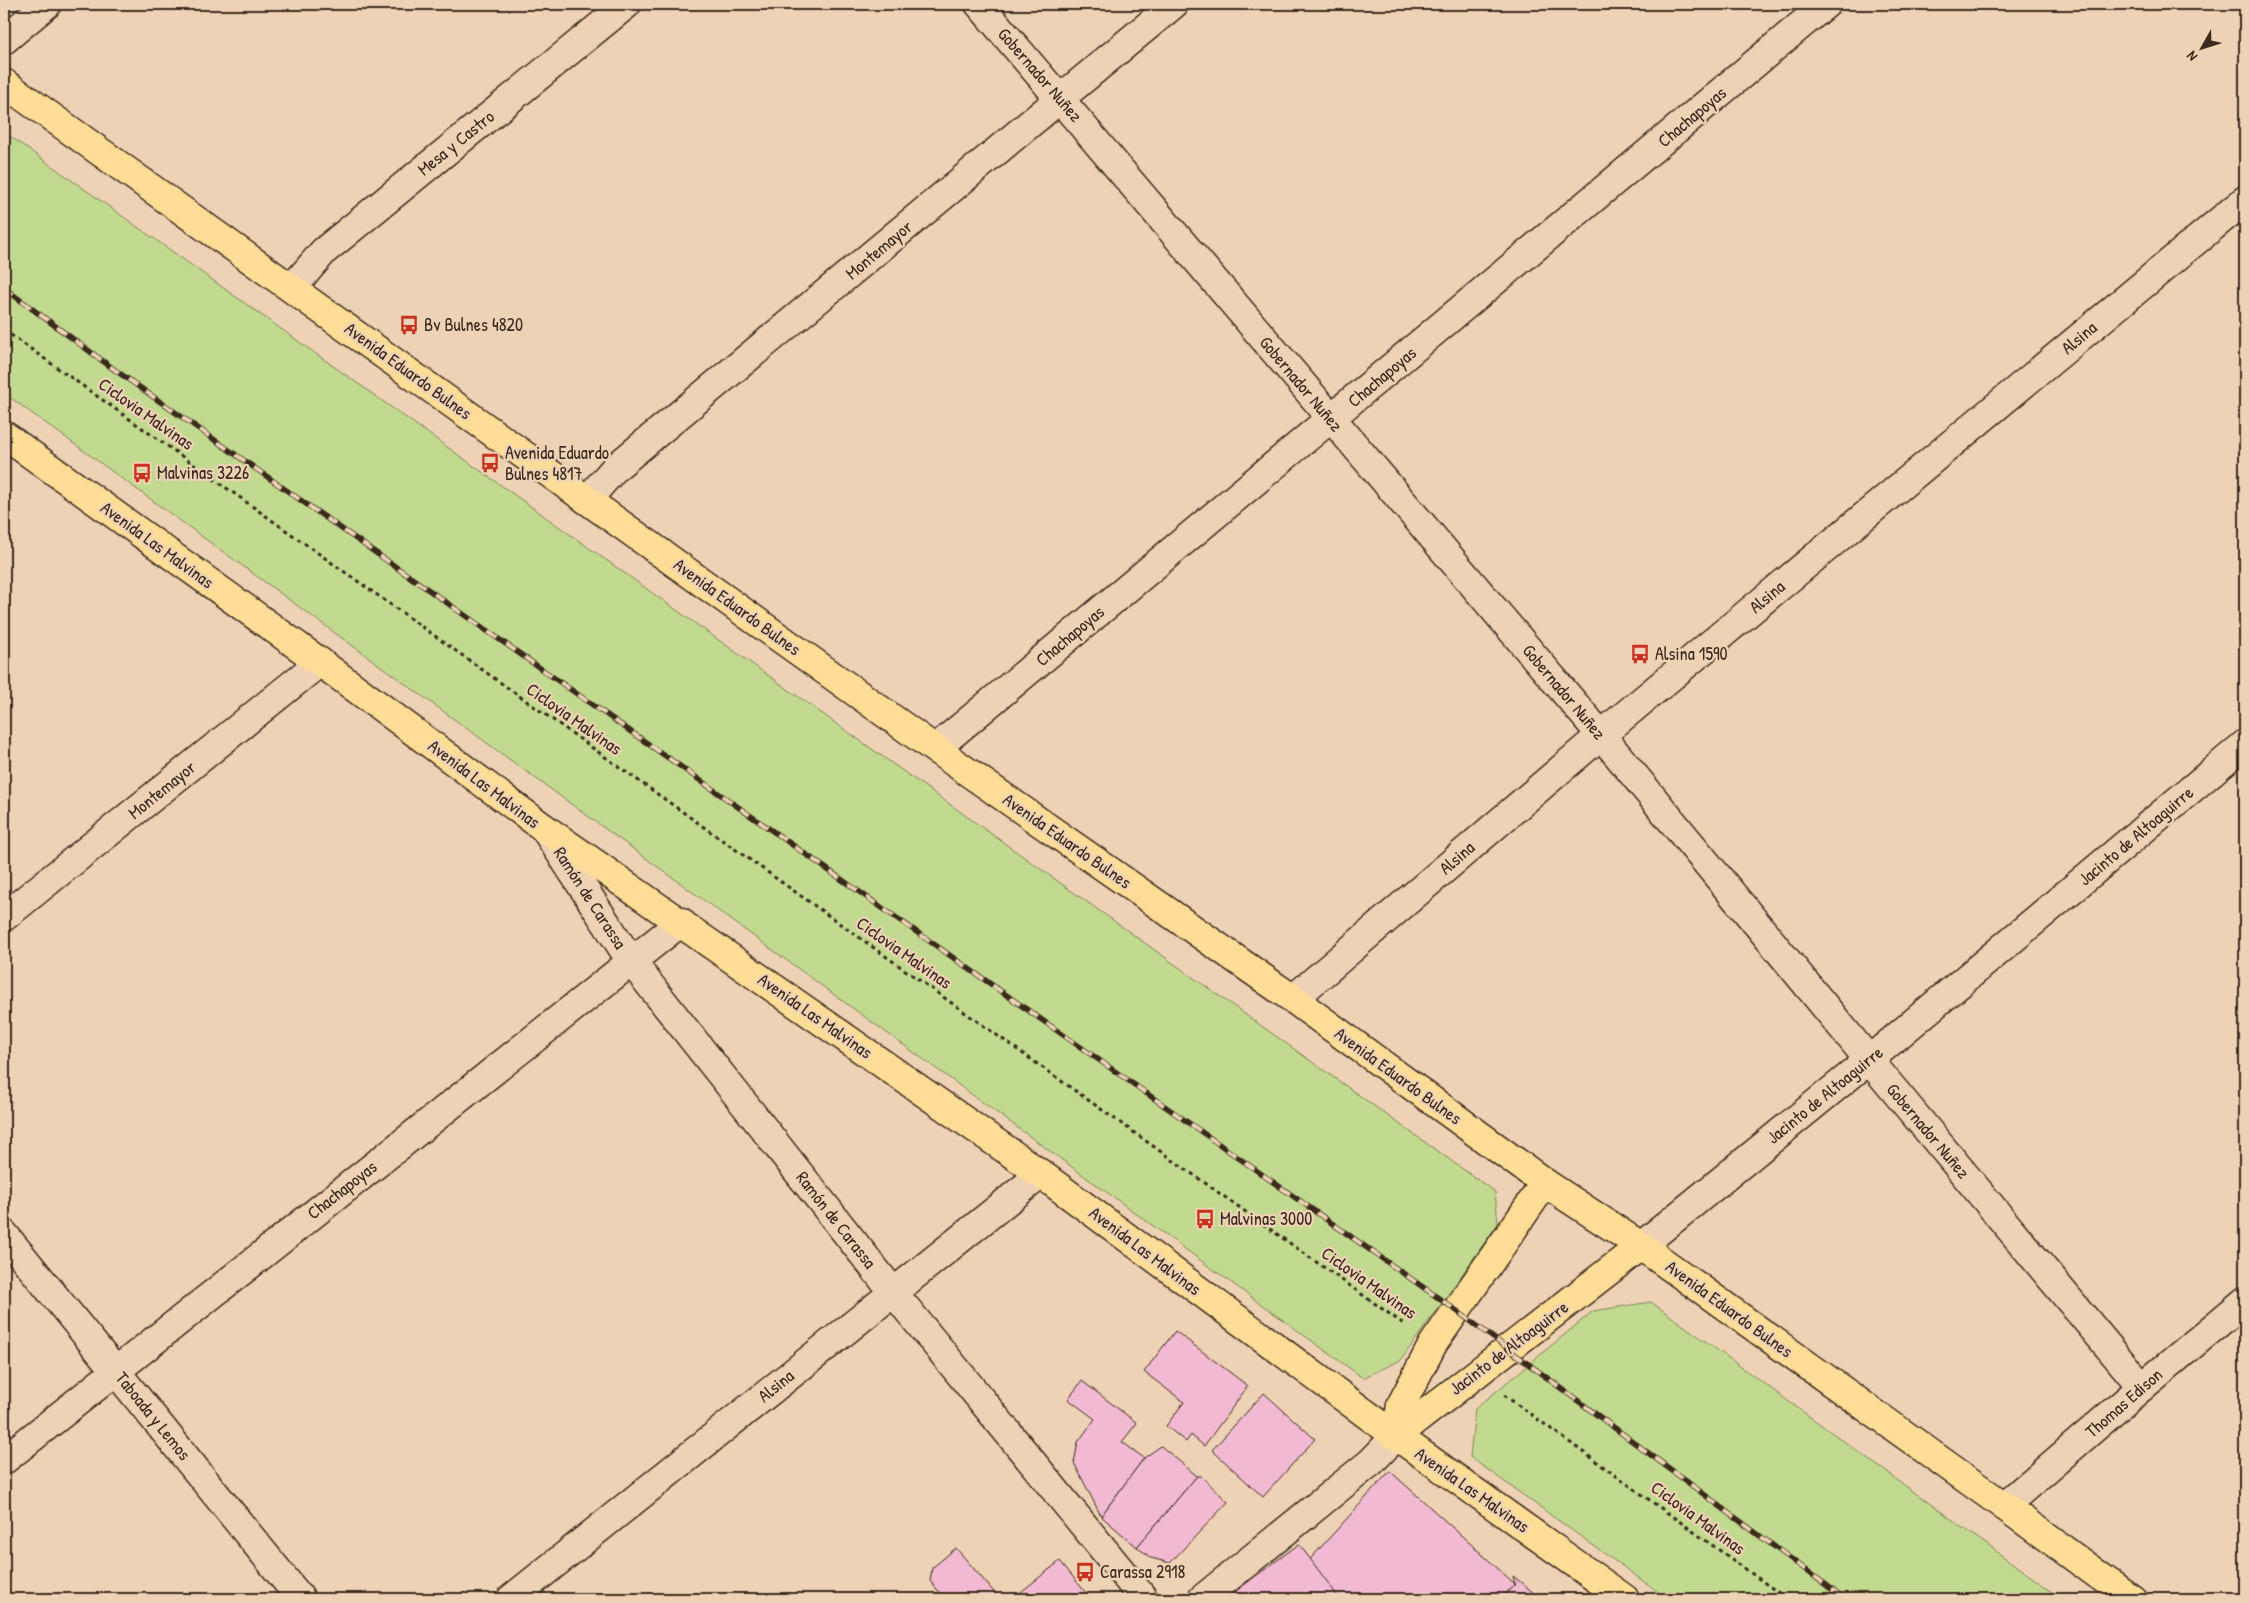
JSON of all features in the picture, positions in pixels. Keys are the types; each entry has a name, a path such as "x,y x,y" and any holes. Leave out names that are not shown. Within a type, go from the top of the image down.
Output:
{"main road":[{"name":"Avenida Eduardo Bulnes","path":"4,83 935,749 1293,999 1545,1183 1641,1246 2131,1599"},
{"name":"Avenida Las Malvinas","path":"4,435 320,662 544,828 1041,1174 1396,1436 1626,1599"},
{"path":"1396,1436 1401,1405 1433,1344 1545,1183"},
{"name":"Jacinto de Altoaguirre","path":"1396,1436 1641,1246"}],"street":[{"path":"4,40 47,4"},
{"name":"Mesa y Castro","path":"292,288 324,251 627,4"},
{"name":"Gobernador Nuñez","path":"979,4 1600,735 1868,1060 2142,1387"},
{"name":"Montemayor","path":"587,500 615,468 1174,4"},
{"name":"Chachapoyas","path":"935,749 1331,420 1826,4"},
{"name":"Alsina","path":"1293,999 1600,735 2245,200"},
{"name":"Montemayor","path":"4,917 320,662"},
{"name":"Jacinto de Altoaguirre","path":"1641,1246 1868,1060 2245,744"},
{"name":"Ramón de Carassa","path":"544,828 631,961 893,1292 1144,1599"},
{"name":"Chachapoyas","path":"4,1460 681,922"},
{"name":"Alsina","path":"510,1599 1041,1174"},
{"name":"Taboada y Lemos","path":"4,1234 301,1599"},
{"name":"Thomas Edison","path":"2004,1506 2142,1387 2245,1302"},
{"name":"Jacinto de Altoaguirre","path":"1202,1599 1371,1462 1396,1436"}],"path":[{"name":"Ciclovia Malvinas","path":"4,330 1433,1344"},
{"name":"Ciclovia Malvinas","path":"1474,1374 1788,1599"}],"green space":[{"path":"4,132 1495,1192 1498,1224 1401,1360 1363,1378 4,393"},
{"path":"1651,1302 2062,1599 1668,1599 1470,1457 1475,1409 1593,1311"}],"building":[{"path":"1175,1331 1248,1386 1204,1446 1191,1435 1186,1442 1166,1426 1184,1402 1144,1372"},
{"path":"1082,1381 1137,1423 1122,1442 1144,1458 1101,1516 1074,1463 1078,1442 1095,1419 1068,1399"},
{"path":"1264,1393 1315,1439 1263,1497 1212,1450"},
{"path":"1161,1446 1197,1476 1137,1547 1101,1516 1144,1458"},
{"path":"1390,1471 1515,1584 1501,1599 1340,1599 1303,1567"},
{"path":"1197,1476 1201,1476 1228,1502 1170,1563 1151,1558 1137,1547"},
{"path":"1299,1544 1340,1599 1225,1599"},
{"path":"956,1548 1000,1599 945,1599 930,1581 932,1568"},
{"path":"1060,1561 1091,1599 1012,1599"},
{"path":"1513,1576 1541,1599 1501,1599 1515,1584"}],"railway":[{"path":"4,288 115,370 1457,1311 1845,1599"}],"place":[{"name":"Bv Bulnes 4820","path":"409,325"},
{"name":"Avenida Eduardo Bulnes 4817","path":"490,463"},
{"name":"Malvinas 3226","path":"142,473"},
{"name":"Alsina 1590","path":"1640,654"},
{"name":"Malvinas 3000","path":"1205,1219"},
{"name":"Carassa 2918","path":"1085,1572"}]}
